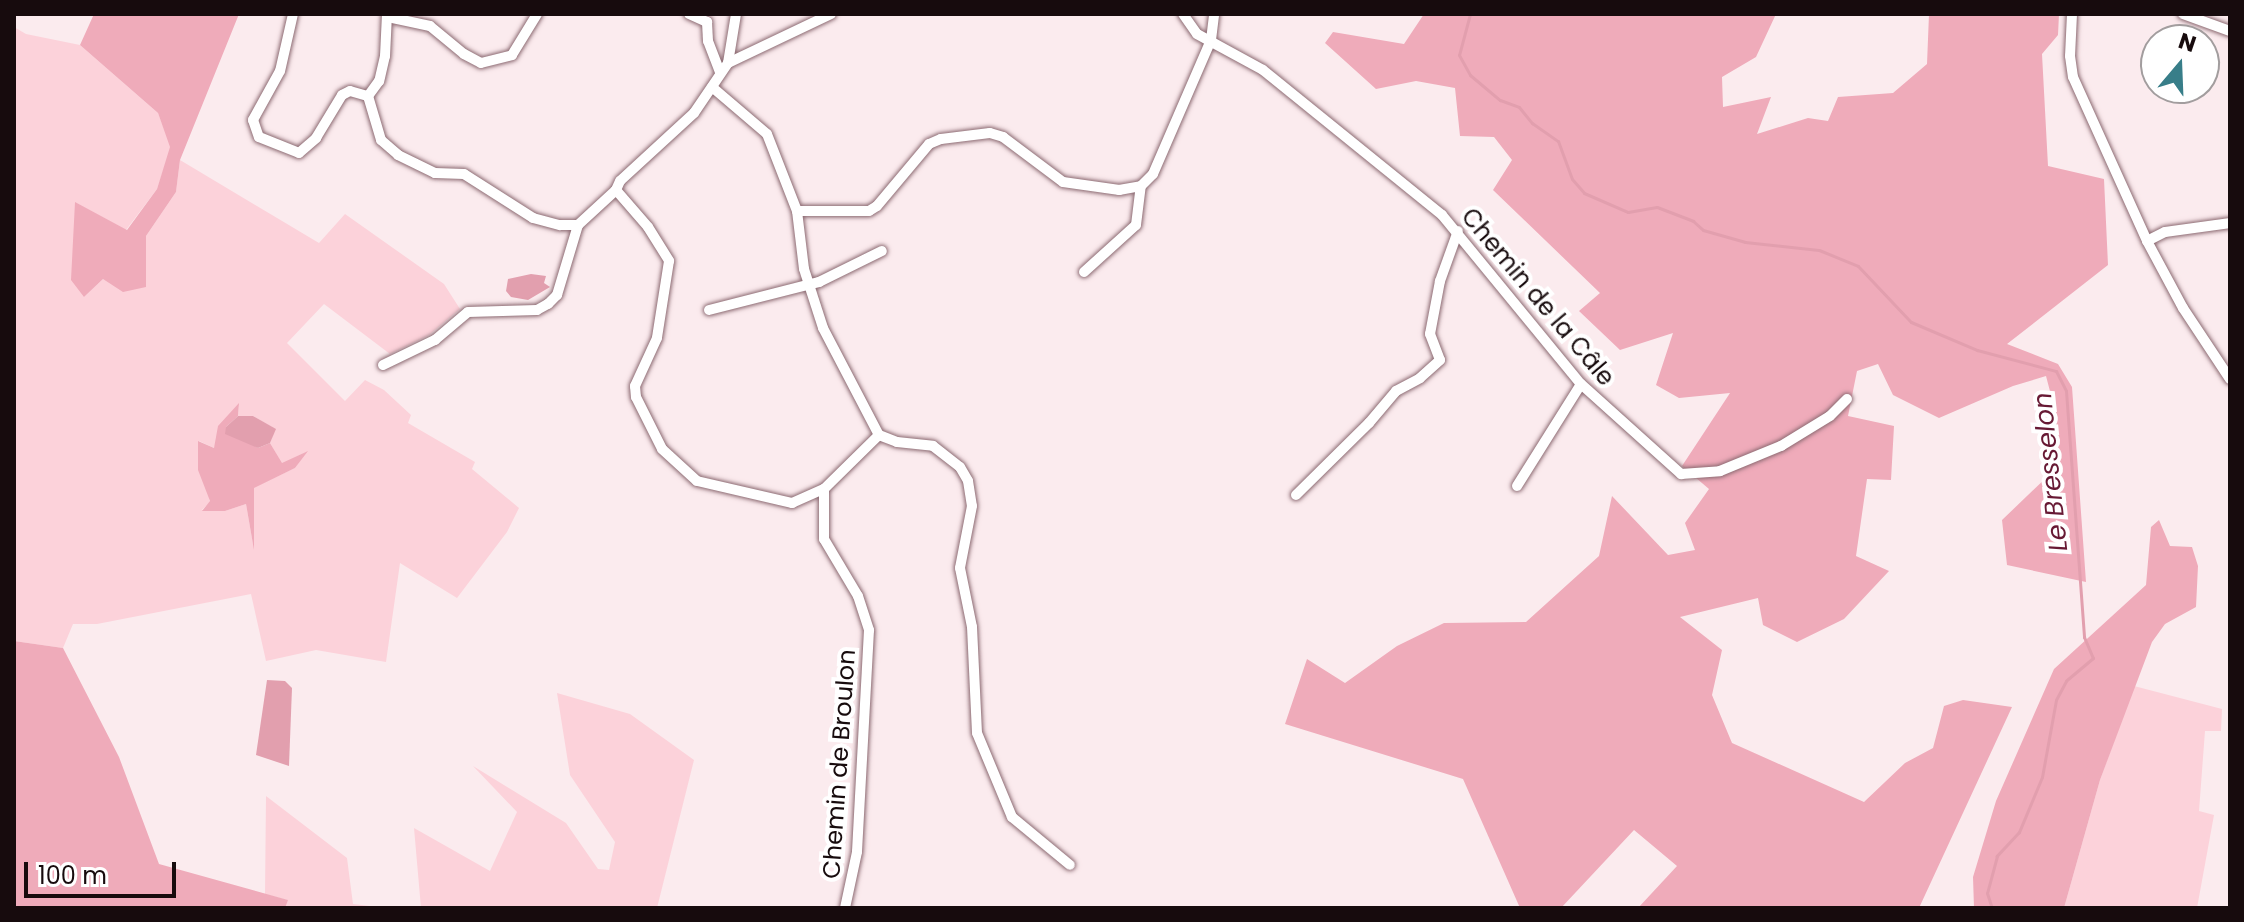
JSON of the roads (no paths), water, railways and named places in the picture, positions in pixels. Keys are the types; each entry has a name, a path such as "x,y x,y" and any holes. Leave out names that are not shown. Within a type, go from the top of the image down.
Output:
{"street":[{"path":"293,14 280,71 253,120 259,137 299,153 316,138 342,95 350,91 368,96"},
{"path":"537,14 512,55 481,63 430,26 388,16 385,56 379,81 368,96 375,129 381,140 398,155 435,173 464,174 533,218 560,225 578,225"},
{"path":"689,14 707,22 708,41 720,72"},
{"path":"728,63 736,14"},
{"path":"383,365 435,340 468,312 480,308 537,310 548,304 557,295 578,225 616,190 633,167 694,113 728,63 831,14"},
{"name":"Chemin de la Câle","path":"1183,14 1192,30 1263,70 1458,231 1531,327 1581,384 1681,474 1720,471 1781,446 1830,416 1847,399"},
{"path":"797,211 869,211 877,206 929,144 941,139 990,133 1003,137 1063,182 1119,190 1141,186 1153,174 1211,40 1214,14"},
{"path":"2072,14 2070,56 2073,77 2147,241 2183,308 2230,379"},
{"path":"2183,14 2230,31"},
{"path":"712,87 767,134 797,211 808,285 839,362 879,435 897,442 933,446 960,467 968,481 972,506 960,568 972,627 977,733 1012,817 1070,865"},
{"path":"1084,272 1136,225 1141,186"},
{"path":"616,190 648,227 669,261 657,338 635,386 636,397 662,449 704,484 792,503 824,489 879,435"},
{"path":"2147,241 2165,232 2230,223"},
{"path":"1296,495 1369,423 1396,391 1420,378 1440,360 1430,334 1440,281 1458,231"},
{"path":"709,310 808,285 882,251"},
{"path":"1517,486 1581,384"},
{"name":"Chemin de Broulon","path":"824,489 824,539 858,596 869,630 858,837 845,908"}],"waterway":[{"name":"Le Bresselon","path":"1470,14 1459,55 1470,75 1500,100 1519,107 1532,123 1558,141 1572,179 1584,193 1628,212 1657,207 1693,221 1703,230 1745,242 1819,250 1858,266 1911,322 1977,350 2056,371 2066,391 2084,637 2093,658 2066,681 2056,700 2042,777 2019,832 1997,856 1987,893 1992,908"}]}
